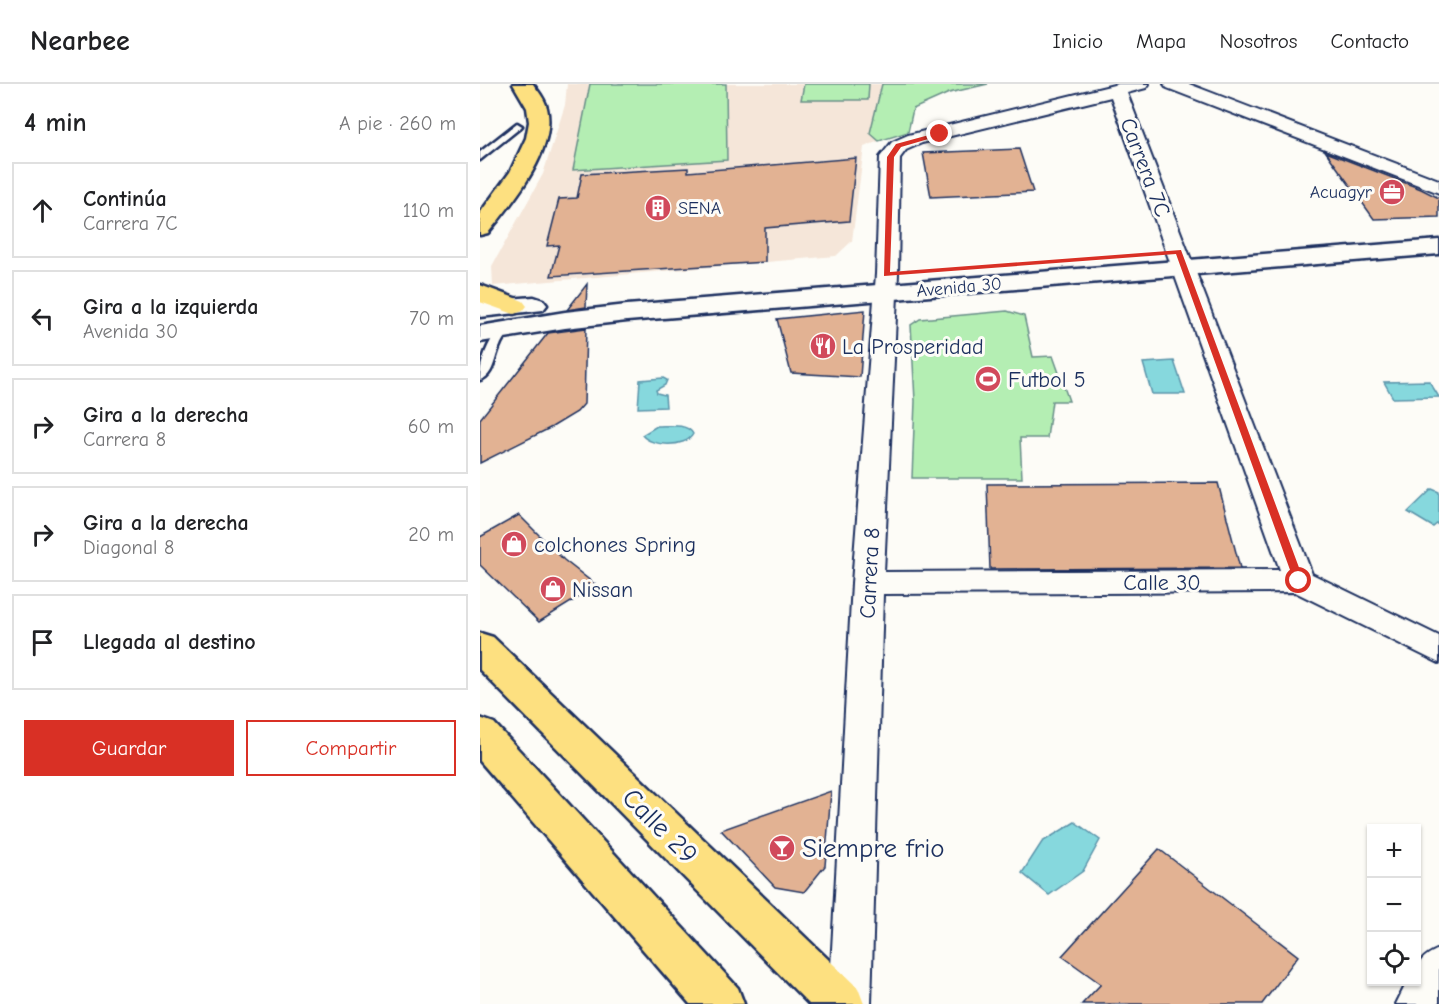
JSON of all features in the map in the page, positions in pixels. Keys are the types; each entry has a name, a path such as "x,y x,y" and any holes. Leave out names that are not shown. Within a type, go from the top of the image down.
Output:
{"main road":[{"path":"489,162 517,126 522,84"},
{"path":"480,228 512,187 538,132 538,109 522,84"},
{"path":"480,294 499,323"},
{"name":"Calle 29","path":"480,647 841,1004"},
{"path":"480,734 721,1004"}],"street":[{"path":"1117,90 1140,84"},
{"path":"1173,84 1439,187"},
{"name":"Carrera 8","path":"850,1004 868,583 886,284 890,157 899,146 915,139 1117,90"},
{"name":"Carrera 7C","path":"1117,90 1182,260 1299,581"},
{"name":"Avenida 30","path":"1182,260 1439,231"},
{"name":"Avenida 30","path":"480,309 499,323 627,313 886,284 1182,260 1439,247"},
{"name":"Calle 30","path":"868,583 1299,581 1439,650"},
{"path":"1417,1004 1439,969"}],"lane":[{"path":"480,376 484,372 493,347 499,323"}],"shaded area":[{"path":"567,84 882,84 870,133 879,141 864,147 852,241 836,256 493,286 492,266 543,174 565,105"}],"green space":[{"path":"590,84 726,84 727,160 573,170"},
{"path":"804,84 869,84 868,100 801,100"},
{"path":"882,84 988,84 949,93 913,109 908,132 879,141 870,133"},
{"name":"Futbol 5","path":"1007,311 1024,316 1033,357 1053,356 1069,401 1052,401 1047,438 1020,438 1022,478 912,478 915,401 911,325 920,319"}],"water":[{"path":"1174,361 1185,394 1152,394 1143,363"},
{"path":"663,378 667,380 665,385 656,390 657,393 665,395 666,407 638,408 640,380"},
{"path":"1429,381 1439,397 1393,398 1384,382"},
{"path":"657,426 687,428 693,434 689,439 676,444 660,444 642,435"},
{"path":"1432,489 1439,492 1439,522 1433,527 1408,512"},
{"path":"1075,822 1100,840 1083,871 1049,895 1022,873 1042,842"}],"building":[{"path":"1019,149 1033,192 931,197 923,153"},
{"name":"Acuagyr","path":"1326,152 1439,198 1439,217 1374,219"},
{"name":"SENA","path":"856,158 849,221 765,228 765,262 551,276 559,245 547,246 559,199 577,198 582,174 688,168 688,172"},
{"path":"587,284 586,307 567,310"},
{"name":"La Prosperidad","path":"865,310 860,377 791,373 777,319"},
{"path":"586,328 584,404 577,412 552,427 480,463 480,419 548,333"},
{"path":"1218,483 1240,568 990,569 987,484"},
{"path":"519,515 564,560 597,586 539,622 480,565 480,537"},
{"name":"Siempre frio","path":"831,791 825,866 804,892 775,887 721,830"},
{"path":"1159,849 1298,956 1262,1004 1082,1004 1101,984 1062,956"}],"place":[{"name":"Acuagyr","path":"1392,192"},
{"name":"SENA","path":"658,208"},
{"name":"La Prosperidad","path":"823,346"},
{"name":"Futbol 5","path":"988,379"},
{"name":"colchones Spring","path":"514,544"},
{"name":"Nissan","path":"553,589"},
{"name":"Siempre frio","path":"782,848"}],"route":[{"path":"940,134 915,139 899,146 890,157 886,274 1179,251 1299,581"}]}
